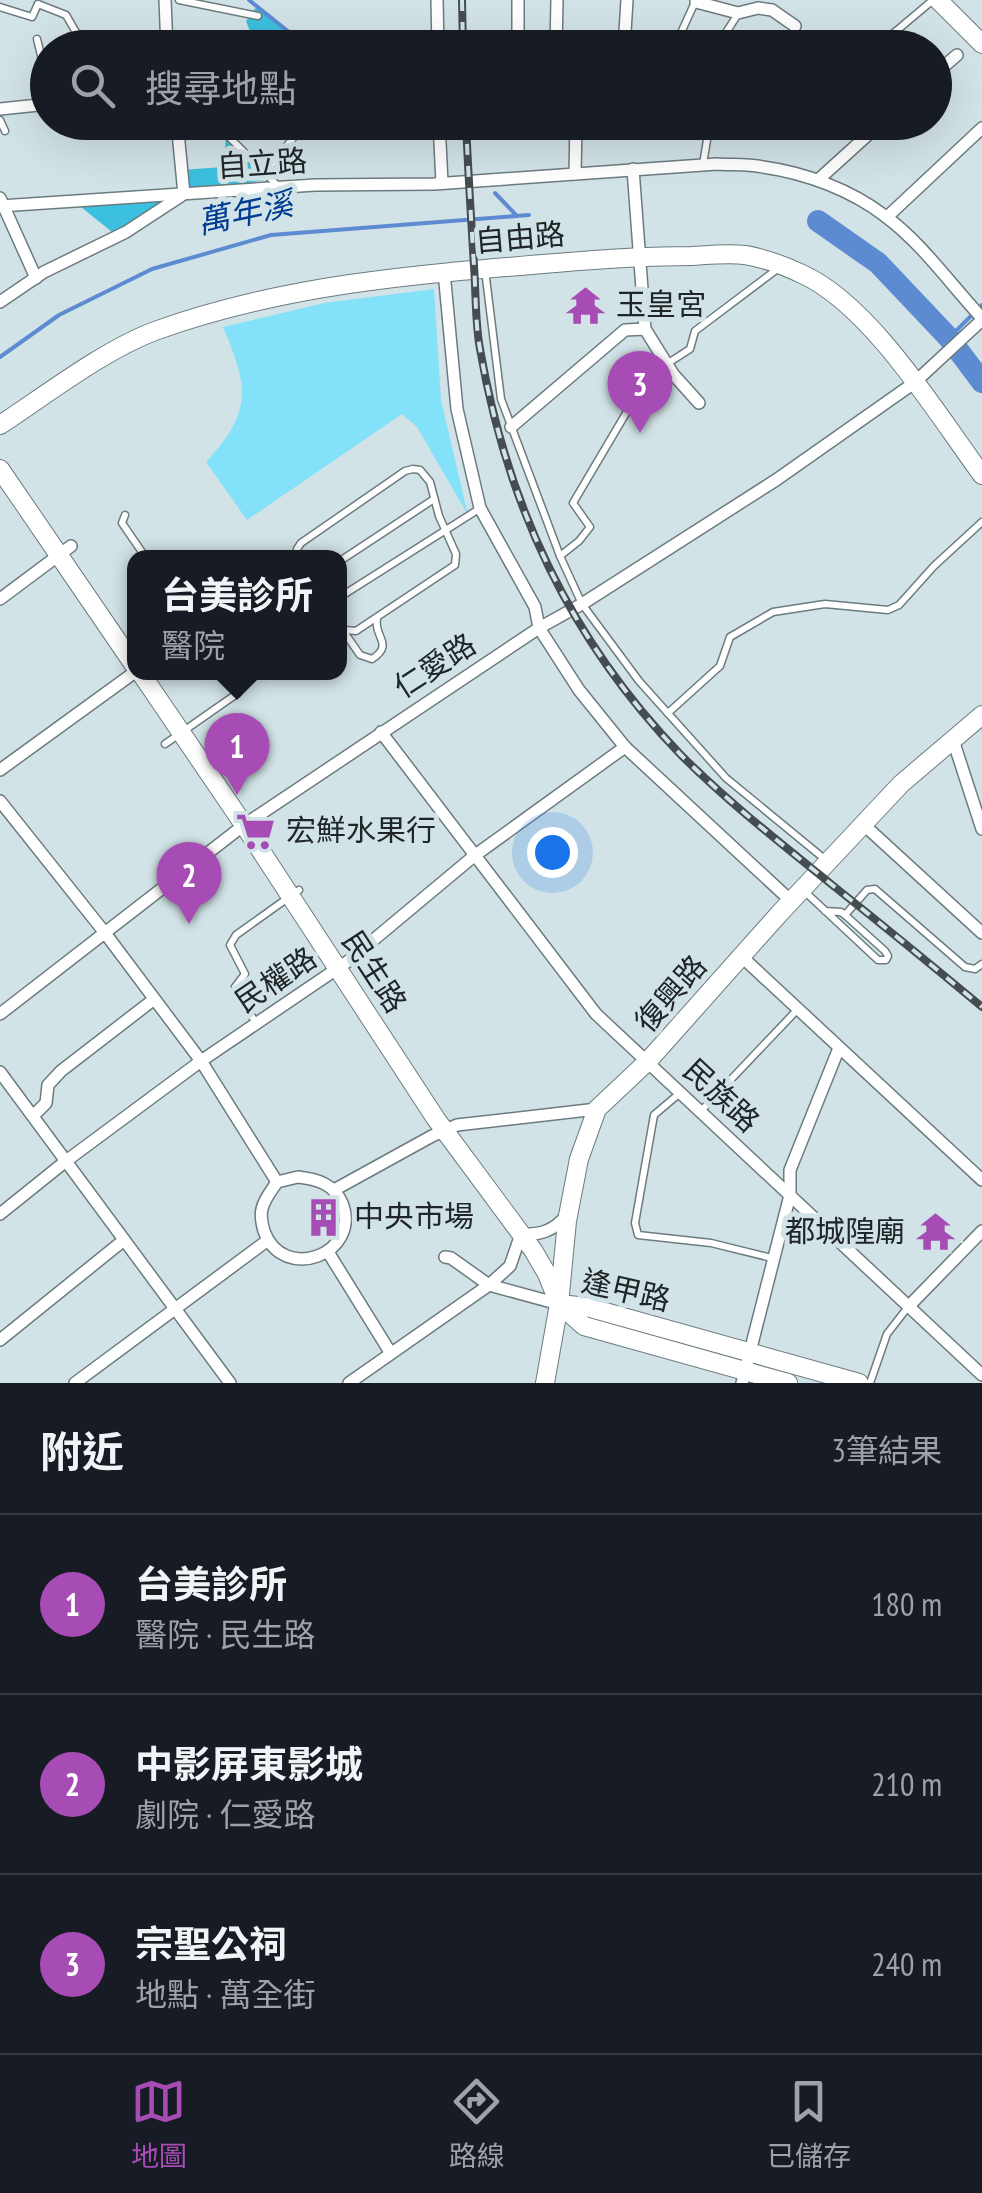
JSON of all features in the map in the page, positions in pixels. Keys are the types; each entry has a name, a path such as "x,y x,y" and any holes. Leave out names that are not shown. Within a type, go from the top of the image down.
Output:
{"main road":[{"path":"935,0 982,44"},
{"name":"自由路","path":"0,425 111,352 157,330 318,287 640,256 744,255 782,266 828,288 852,308 914,382 982,475"},
{"path":"0,469 65,550 127,652"},
{"name":"民生路","path":"144,680 294,893 338,968 445,1130 521,1234 546,1274 558,1304"},
{"name":"復興路","path":"546,1383 578,1158 598,1109 648,1061 863,824 910,776 982,716"},
{"name":"逢甲路","path":"558,1304 588,1307 859,1383"},
{"name":"逢甲路","path":"558,1304 584,1326 743,1377 788,1383"}],"street":[{"path":"165,0 166,30"},
{"path":"437,0 438,30"},
{"path":"518,0 518,30"},
{"path":"556,30 557,0"},
{"path":"625,30 627,0"},
{"path":"696,1 738,13 758,8 772,10 795,26"},
{"path":"952,59 957,54"},
{"path":"0,109 30,106"},
{"path":"887,217 982,128"},
{"path":"36,278 1,203 184,194 178,140"},
{"path":"440,140 442,184"},
{"path":"575,174 576,140"},
{"path":"818,180 862,140"},
{"name":"自立路","path":"0,302 36,278 126,232 184,194 442,184 703,165 763,166 818,180 858,198 887,217 913,242 979,315"},
{"path":"633,169 645,329 673,374 699,403"},
{"path":"444,272 457,409 480,508 535,607 540,628 579,690 625,747 797,895"},
{"name":"仁愛路","path":"0,1014 244,825 540,628 776,480 914,382 979,315"},
{"path":"511,428 625,330 645,329"},
{"path":"0,600 65,550"},
{"path":"0,770 127,680"},
{"name":"民族路","path":"381,732 596,1014 982,1376"},
{"path":"952,740 982,830"},
{"name":"民權路","path":"0,1214 201,1062 338,968 474,856 625,747"},
{"path":"0,801 201,1062 277,1182"},
{"path":"863,824 982,933"},
{"path":"741,956 982,1180"},
{"path":"33,1116 46,1103 48,1085 61,1071 154,1000"},
{"path":"743,1377 790,1194 790,1170 840,1048"},
{"path":"0,1072 227,1382"},
{"path":"334,1190 456,1126 598,1109"},
{"path":"298,1177 317,1180 334,1190 343,1205 345,1223 340,1239 328,1252 312,1259 295,1259 279,1252 268,1240 260,1211 277,1182 298,1177"},
{"path":"349,1383 489,1285 510,1266 521,1234 548,1232 569,1213"},
{"path":"909,1306 982,1231"},
{"path":"0,1340 124,1240"},
{"path":"75,1383 268,1240"},
{"path":"328,1252 390,1352"},
{"path":"445,1256 489,1285 558,1304"}],"lane":[{"path":"179,0 258,16"},
{"path":"898,30 935,0"},
{"path":"682,30 696,1"},
{"path":"0,7 32,17 38,2 66,15 75,30"},
{"path":"727,30 738,13"},
{"path":"0,120 4,130"},
{"path":"232,140 281,189"},
{"path":"264,173 291,140"},
{"path":"703,165 707,140"},
{"path":"560,556 590,526 573,503 648,376 690,349 695,331 782,266"},
{"path":"485,268 502,399 560,556 582,604 639,682 726,778 828,862"},
{"path":"297,550 301,543 405,471 413,468 426,474 456,554 455,565 356,631 347,630"},
{"path":"347,556 434,499"},
{"path":"347,592 480,508"},
{"path":"125,515 122,522 141,550"},
{"path":"668,713 720,666 730,637 773,612 825,604 888,610 899,604 982,522"},
{"path":"347,636 360,655 372,659 383,648 376,624 378,617"},
{"path":"164,744 238,694 229,680"},
{"path":"845,915 866,890 875,888 965,967 975,969 982,964"},
{"path":"256,1024 236,993 235,986 245,974 230,945 236,934 294,893"},
{"path":"797,895 825,911 878,960 886,960 884,951 845,915 825,911"},
{"path":"701,1111 798,1009"},
{"path":"681,1092 654,1116 635,1223 638,1235 711,1242 773,1259"},
{"path":"870,1383 887,1334 909,1306"}],"shaded area":[{"path":"257,6 287,30 249,30 246,21"},
{"path":"226,140 232,140 280,177 188,194 117,236 76,203 184,194 180,170 224,167"},
{"path":"434,289 441,400 468,515 417,427 402,414 247,520 206,462 232,428 242,399 238,367 223,327 324,303"}],"waterway":[{"path":"249,0 286,30"},
{"path":"495,193 516,215"},
{"name":"萬年溪","path":"0,357 59,315 152,269 271,235 529,215"},
{"name":"萬年溪","path":"818,221 878,263 949,338 982,382"},
{"path":"949,338 982,305"}],"railway":[{"path":"462,0 463,30"},
{"path":"467,140 477,328 492,407 526,516 576,617 642,711 699,773 982,1007"}],"place":[{"name":"玉皇宮","path":"586,305"},
{"name":"宗聖公祠","path":"640,433"},
{"name":"台美診所","path":"237,795"},
{"name":"宏鮮水果行","path":"256,831"},
{"name":"中影屏東影城","path":"189,924"},
{"name":"中央市場","path":"324,1217"},
{"name":"都城隍廟","path":"935,1232"}]}
